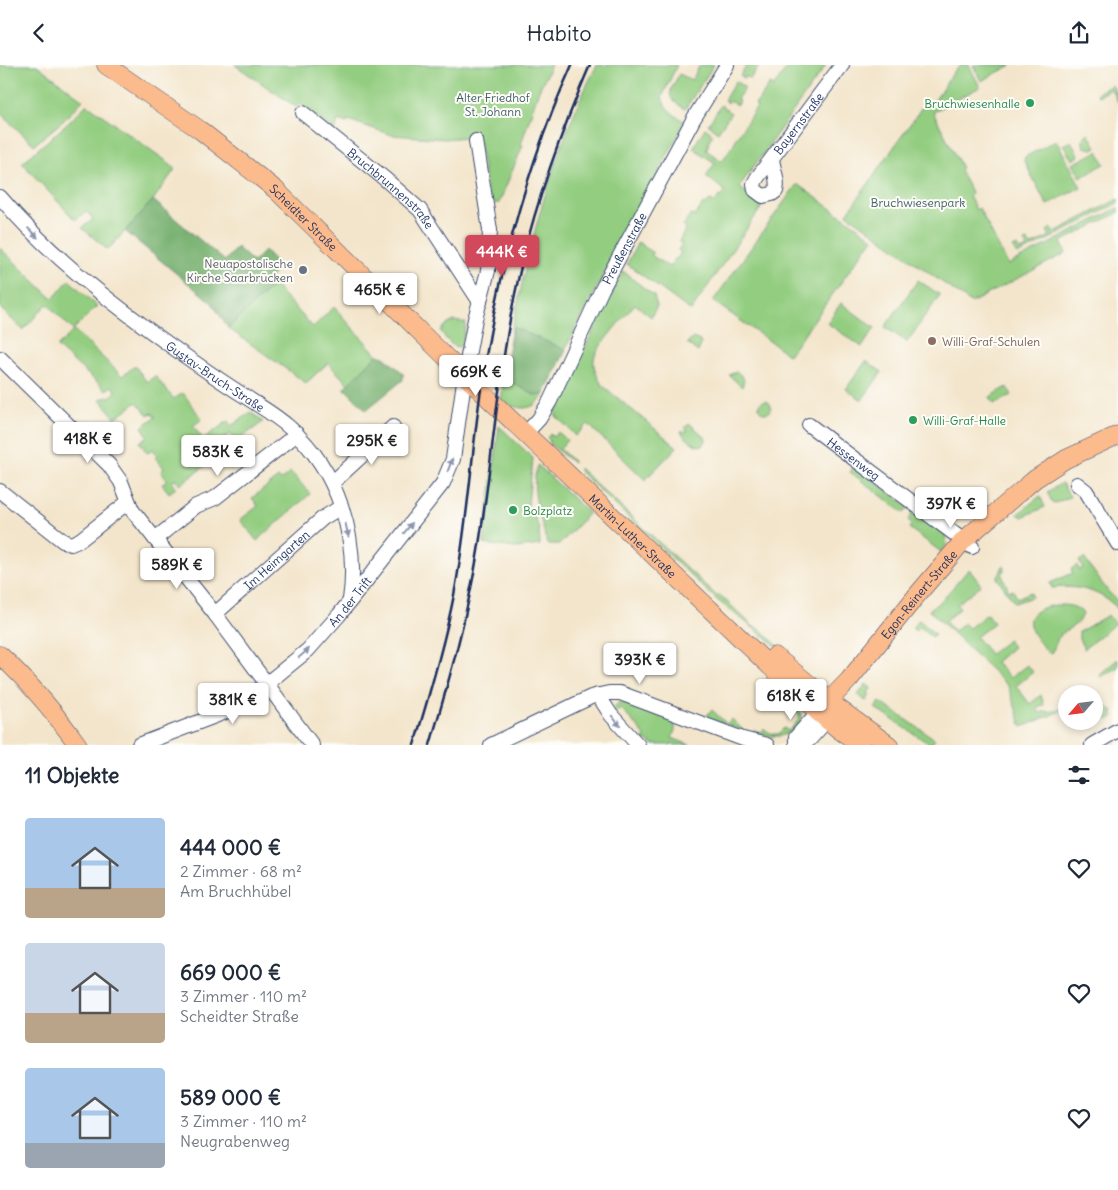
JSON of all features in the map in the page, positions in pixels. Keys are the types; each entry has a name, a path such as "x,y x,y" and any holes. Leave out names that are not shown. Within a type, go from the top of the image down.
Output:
{"main road":[{"name":"Scheidter Straße","path":"106,65 208,136 276,190 465,377 526,433"},
{"name":"Martin-Luther-Straße","path":"526,433 740,637 756,641 862,745"},
{"name":"Egon-Reinert-Straße","path":"828,710 889,630 968,543 1035,479 1066,459 1118,435"},
{"name":"Egon-Reinert-Straße","path":"828,710 968,543 988,532 1027,497 1068,467 1118,445"},
{"path":"0,655 36,692 78,745"},
{"name":"Martin-Luther-Straße","path":"828,710 889,745"}],"street":[{"name":"Preußenstraße","path":"526,433 539,419 550,401 602,289 694,118 727,65"},
{"name":"Bayernstraße","path":"772,158 842,65"},
{"name":"Bruchbrunnenstraße","path":"304,113 420,210 480,302"},
{"name":"An der Trift","path":"139,745 228,711 267,684 314,644 443,483 453,459 465,377 488,271 490,230 476,141"},
{"name":"Gustav-Bruch-Straße","path":"0,197 33,233 103,295 194,363 274,415 297,434 322,465 342,507 352,549 350,601"},
{"path":"0,358 109,465 121,482 128,502 215,614 312,745"},
{"name":"Hessenweg","path":"809,425 968,543"},
{"path":"332,483 393,427"},
{"path":"155,539 196,506 215,498 297,434"},
{"path":"1077,484 1086,491 1118,544"},
{"path":"0,491 63,541 70,544 80,539 128,502"},
{"name":"Im Heimgarten","path":"215,614 323,518 342,507"},
{"path":"491,745 518,740 598,695 620,693 743,739 767,745"},
{"path":"598,695 611,715 638,745"},
{"path":"798,745 796,737 828,710"},
{"path":"1092,745 1118,730"}],"green space":[{"path":"0,65 37,65 83,100 63,121 34,145 0,113"},
{"name":"Alter Friedhof St. Johann","path":"235,65 551,65 539,90 521,144 523,145 499,203 489,204 479,142 468,141 467,137 445,139 392,135 348,120 347,123 338,120 335,132 303,106 299,104 296,107"},
{"path":"597,65 677,65 662,97 668,109 685,122 557,365 509,344 534,236 554,166 581,98"},
{"path":"700,65 714,65 685,109 671,97 671,90 679,74 692,80"},
{"path":"747,65 760,65 750,79 746,76 744,79 740,76"},
{"path":"789,65 826,65 739,187 763,205 691,311 627,264 638,242 653,253 651,255 669,267 677,259 681,252 678,250 682,244 679,242 686,228 683,226 691,214 695,216 703,204 706,205 710,200 715,202 725,191 706,176 715,163 693,148 705,128 713,134 706,150 722,161 757,107 755,105 770,84 774,86"},
{"name":"Bruchwiesenpark","path":"961,65 969,65 980,87 933,112 962,168 960,170 972,194 969,196 976,210 979,208 1008,265 1118,208 1118,213 1061,242 1066,253 971,303 847,214 927,100 931,106 953,73"},
{"path":"973,65 1012,65 981,81"},
{"path":"736,81 745,88 737,99 739,101 737,105 724,100"},
{"path":"1112,85 1116,93 1118,92 1118,102 1111,89 1098,96 1097,93"},
{"path":"87,104 176,168 153,200 108,250 82,228 93,219 86,211 75,220 22,163"},
{"path":"721,105 731,113 718,132 708,125"},
{"path":"1088,133 1096,147 1092,149 1084,147 1082,139"},
{"path":"1056,140 1081,187 1047,205 1024,161 1025,157"},
{"path":"1071,141 1079,156 1072,160 1063,145"},
{"path":"1098,151 1105,164 1080,177 1073,164"},
{"path":"797,184 873,238 789,355 713,301"},
{"path":"1118,199 1118,203 1057,235 1055,232"},
{"path":"153,200 225,261 237,247 253,262 265,250 281,267 271,277 274,285 228,328 212,303 125,231"},
{"path":"1051,228 1055,236 1017,255 1013,248 1017,246 1020,251 1027,248 1024,242 1027,240 1030,246 1050,236 1047,231"},
{"path":"0,248 53,299 69,280 97,306 73,330 47,304 23,330 0,308"},
{"path":"623,271 654,296 657,306 651,317 635,304 600,347 594,359 594,366 602,385 677,447 645,480 588,424 576,436 556,416 556,408 559,409 560,406 558,405 561,396"},
{"path":"918,280 940,295 907,342 885,327"},
{"path":"274,285 313,327 334,307 377,355 348,384 328,363 306,383 228,328"},
{"path":"841,303 875,328 862,347 827,323"},
{"path":"454,321 466,323 462,345 458,347 450,343 441,331 446,325"},
{"path":"513,327 566,350 544,394 536,396 504,378"},
{"path":"74,330 122,376 135,366 147,382 155,376 174,399 183,393 202,419 193,426 203,439 228,421 231,426 251,412 263,422 237,441 230,434 217,444 223,452 180,485 176,479 172,482 176,488 169,493 162,484 167,480 161,471 164,468 155,457 157,455 153,449 147,453 140,442 148,436 142,427 155,417 152,413 148,415 137,402 115,418 100,399 111,396 116,391 112,386 106,390 57,347"},
{"path":"693,338 700,341 701,345 698,352 687,343"},
{"path":"377,355 384,357 403,373 403,380 366,410 344,388"},
{"path":"866,361 882,372 862,400 846,389"},
{"path":"736,372 744,380 742,387 729,375"},
{"path":"504,378 536,396 544,394 540,400 530,407 519,408 513,406 501,400"},
{"path":"1007,387 1012,395 994,404 990,397"},
{"path":"763,401 767,401 771,407 767,413 763,413 759,409 759,405"},
{"path":"689,423 705,437 706,440 701,446 694,444 681,433 682,431 685,433 687,430 685,428"},
{"path":"499,426 533,458 527,513 534,514 539,529 540,545 516,548 484,544"},
{"path":"558,432 567,440 560,449 573,463 549,443 550,441 547,438 550,434 554,437"},
{"path":"538,465 589,513 560,544 547,544 535,494 534,484"},
{"path":"854,467 909,507 904,513 850,472"},
{"path":"579,468 718,597 720,595 789,656 716,599 579,471"},
{"path":"291,472 310,494 257,541 240,520 258,506 252,498 278,478 281,480"},
{"path":"1062,483 1070,497 1053,504 1047,492"},
{"path":"1040,496 1045,507 1022,517 1018,514"},
{"path":"914,511 945,534 947,544 941,552 909,528 912,524 908,520"},
{"path":"1084,558 1118,602 1118,609 1104,597 1088,590 1070,587 1052,588 1050,583 1073,573 1071,569 1077,565 1079,570 1083,568 1079,561"},
{"path":"1003,566 1005,567 1002,575 1009,591 1013,590 1017,598 1031,592 1032,597 1015,603 997,578"},
{"path":"969,569 981,585 957,604 960,608 945,621 954,631 964,623 969,628 987,614 994,623 976,637 990,654 1008,640 1013,647 996,662 1010,678 1027,665 1033,672 1016,686 1030,704 1041,695 1044,705 1037,707 1039,713 1058,709 1058,712 1022,727 1008,686 929,610 941,601"},
{"path":"1056,605 1075,607 1083,614 1076,624 1059,636 1051,653 1043,647 1034,635 1030,622 1031,617 1039,609"},
{"path":"1108,615 1116,623 1084,649 1079,639 1079,632"},
{"path":"919,620 935,634 932,637 920,627 916,631 912,628"},
{"path":"1118,659 1118,667 1101,677 1100,674"},
{"path":"866,684 871,688 868,693 870,695 866,701 858,695"},
{"path":"787,700 797,708 802,718 794,729 786,734 775,736 755,733 753,731 761,732 764,729 772,734 778,734 784,728 789,731 798,720 799,714 786,702"},
{"path":"619,702 640,706 675,721 675,730 672,738 690,745 675,745 672,743 671,745 652,745 645,740 643,743 642,741 645,736 621,708 615,712 614,707"},
{"path":"880,702 935,739 931,745 875,708"},
{"path":"1103,702 1113,712 1113,717 1108,720 1103,711"},
{"path":"712,710 727,724 732,719 744,731 705,717"}],"railway":[{"path":"414,745 441,652 454,595 485,362 500,286 530,174 572,65"},
{"path":"430,745 457,649 474,576 504,358 515,294 529,235 546,178 590,65"}],"place":[{"name":"Bruchwiesenhalle","path":"1030,103"},
{"name":"Neuapostolische Kirche Saarbrücken","path":"303,270"},
{"name":"Willi-Graf-Schulen","path":"932,341"},
{"name":"Willi-Graf-Halle","path":"913,420"},
{"name":"Bolzplatz","path":"513,510"}]}
